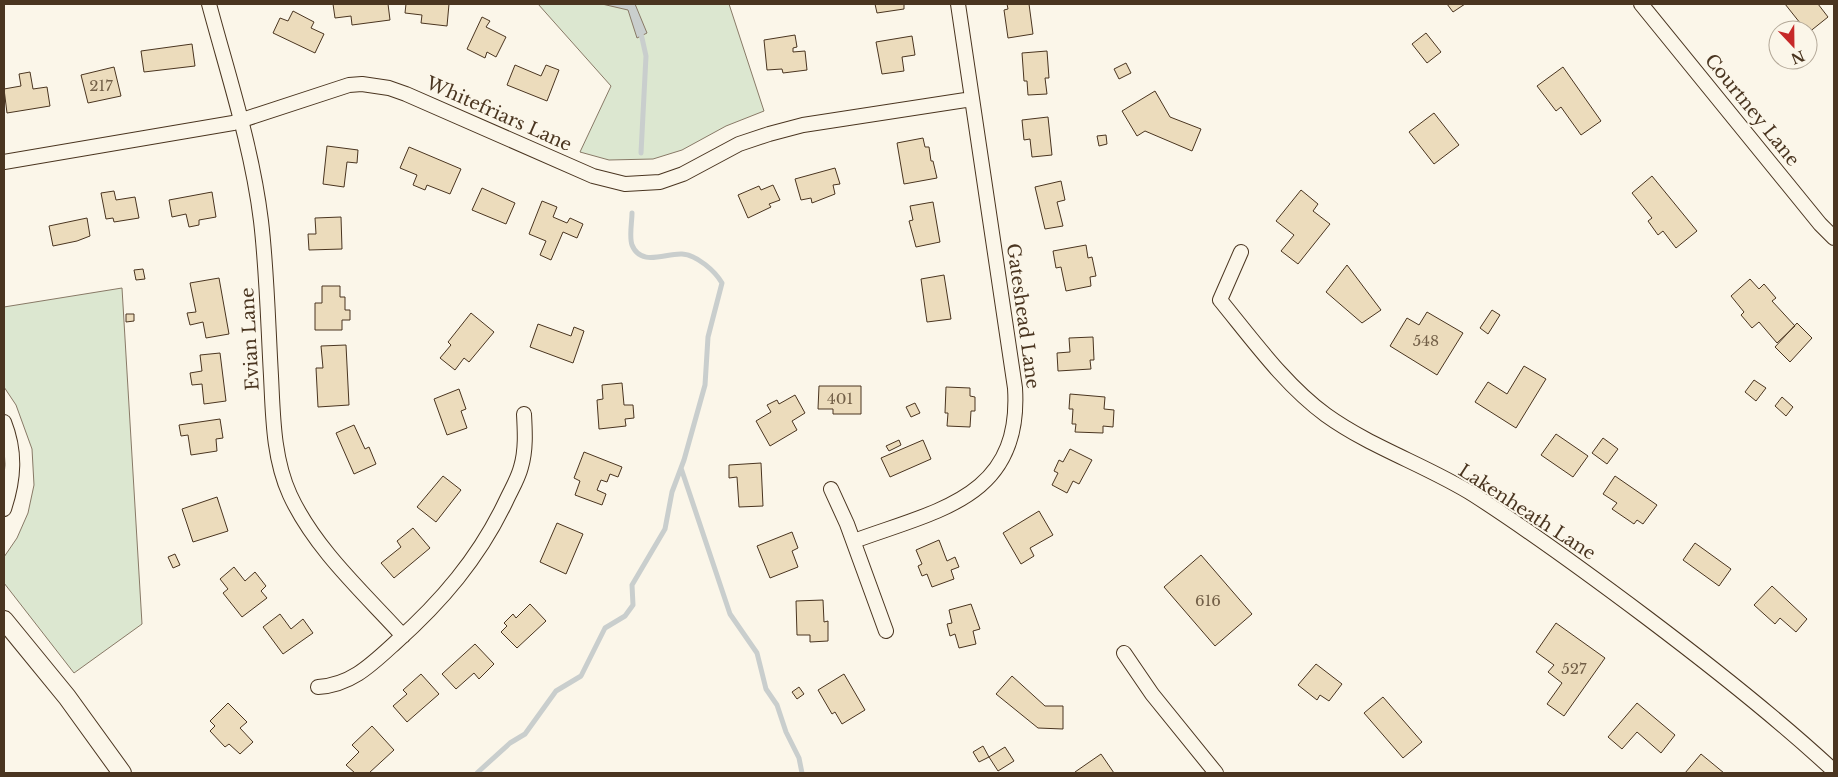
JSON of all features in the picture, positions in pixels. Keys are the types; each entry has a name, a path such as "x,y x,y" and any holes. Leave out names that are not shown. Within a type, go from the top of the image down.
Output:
{"street":[{"name":"Evian Lane","path":"209,4 251,162 261,223 274,427 284,479 302,518 325,549 403,636"},
{"name":"Gateshead Lane","path":"854,541 959,501 980,486 998,467 1012,439 1017,410 1015,388 958,4"},
{"name":"Courtney Lane","path":"1641,4 1820,224 1834,238"},
{"name":"Whitefriars Lane","path":"4,162 194,131 241,120 349,85 362,84 389,88 593,176 611,182 635,184 660,182 683,174 739,144 786,129 972,99"},
{"name":"Lakenheath Lane","path":"1241,252 1220,300 1305,397 1326,415 1365,439 1472,494 1545,544 1712,667 1799,738 1834,771"},
{"path":"318,686 339,684 353,678 403,636 445,596 476,556 492,530 521,468 525,444 524,414"},
{"path":"4,422 14,459 13,478 4,509"},
{"path":"831,489 854,541 886,631"},
{"path":"4,620 67,697 122,773"},
{"path":"1124,653 1152,694 1216,773"}],"green space":[{"path":"538,4 729,4 764,111 726,126 682,150 653,159 609,160 580,152 611,86"},
{"path":"122,288 142,624 74,673 4,583 4,557 17,538 28,513 34,485 32,449 16,405 4,387 4,307"}],"shaded area":[{"path":"602,4 635,4 647,33 637,38 628,10"}],"building":[{"path":"333,4 388,4 390,20 352,25 351,16 335,18"},
{"path":"406,4 449,4 447,26 421,23 422,15 405,13"},
{"path":"875,4 904,4 904,9 877,13"},
{"path":"1007,4 1029,4 1033,34 1008,38 1004,10 1008,9"},
{"path":"1447,4 1465,4 1453,12"},
{"path":"1785,4 1818,4 1828,17 1818,25 1818,20 1798,20"},
{"path":"293,11 314,22 311,28 324,34 315,53 273,33 280,18 288,21"},
{"path":"482,17 490,21 486,27 506,37 496,57 487,52 485,58 467,49"},
{"path":"1426,33 1441,52 1427,63 1412,44"},
{"path":"795,35 797,47 793,48 793,52 805,51 807,70 783,73 782,69 767,70 764,40"},
{"path":"912,36 915,55 902,57 904,71 882,74 876,42"},
{"path":"192,44 195,66 144,72 141,51"},
{"path":"1047,51 1049,78 1045,78 1047,94 1028,95 1027,81 1024,81 1022,53"},
{"path":"1126,63 1131,73 1119,79 1114,69"},
{"path":"515,65 541,76 546,65 559,70 547,101 507,85"},
{"path":"114,67 121,96 88,103 81,75"},
{"path":"1563,67 1601,121 1581,135 1561,107 1556,111 1537,86"},
{"path":"30,72 33,89 47,87 50,106 7,113 4,89 21,86 19,74"},
{"path":"1155,91 1170,117 1201,129 1192,151 1145,131 1137,136 1122,111"},
{"path":"1434,113 1459,145 1434,164 1409,132"},
{"path":"1048,117 1052,155 1032,157 1030,139 1024,140 1022,120"},
{"path":"1106,135 1107,144 1099,146 1097,136"},
{"path":"923,138 925,147 929,147 931,161 933,161 937,178 904,184 897,143"},
{"path":"327,146 358,150 357,163 347,162 344,187 323,184"},
{"path":"409,147 461,169 450,194 427,185 425,190 413,185 417,175 400,168"},
{"path":"835,168 840,184 833,185 835,194 812,203 811,198 801,200 795,179"},
{"path":"1652,176 1697,231 1676,248 1663,231 1658,235 1648,221 1652,218 1632,193"},
{"path":"1061,181 1065,200 1057,202 1063,226 1045,229 1035,187"},
{"path":"773,185 780,200 769,204 771,207 748,218 738,195 759,186 761,190"},
{"path":"482,188 515,203 506,224 472,210"},
{"path":"1301,190 1318,204 1313,211 1330,224 1298,264 1281,251 1294,235 1276,221"},
{"path":"114,191 116,200 135,197 139,218 114,222 113,218 106,219 101,193"},
{"path":"212,192 216,217 199,220 199,225 189,227 186,214 172,217 169,200"},
{"path":"542,201 557,207 553,217 567,223 570,218 583,224 577,238 563,232 551,260 540,255 546,241 529,234"},
{"path":"933,202 940,242 916,247 909,221 913,220 910,206"},
{"path":"341,217 342,249 309,250 308,234 316,234 315,218"},
{"path":"87,218 90,236 53,246 49,226"},
{"path":"1086,245 1088,258 1092,257 1096,276 1090,277 1091,286 1066,291 1061,267 1056,268 1053,251"},
{"path":"1347,265 1381,310 1362,323 1326,292"},
{"path":"143,269 145,279 136,280 134,270"},
{"path":"944,275 951,319 927,322 921,279"},
{"path":"219,278 229,334 206,338 203,322 190,325 187,313 196,312 190,283"},
{"path":"1750,279 1759,289 1764,284 1776,298 1772,301 1795,326 1777,343 1759,322 1752,328 1741,315 1744,312 1731,296"},
{"path":"322,286 340,286 340,297 345,297 345,310 350,310 350,320 342,320 342,330 315,330 315,303 322,303"},
{"path":"1492,310 1500,315 1488,334 1480,328"},
{"path":"1427,312 1463,333 1437,375 1390,346 1407,318 1419,325"},
{"path":"471,313 494,332 469,362 464,358 455,370 440,358 451,345 448,342"},
{"path":"126,314 134,314 134,321 126,322"},
{"path":"1797,323 1812,338 1790,362 1775,347"},
{"path":"538,324 571,336 574,327 584,331 573,363 530,347"},
{"path":"1093,337 1094,360 1090,360 1091,369 1058,371 1057,353 1070,352 1069,338"},
{"path":"346,345 349,405 318,407 316,368 323,368 321,346"},
{"path":"220,353 226,401 204,404 202,384 192,385 190,373 202,371 200,355"},
{"path":"1524,366 1546,379 1516,428 1475,402 1488,382 1507,394"},
{"path":"1754,380 1766,388 1756,401 1745,392"},
{"path":"622,383 624,405 633,405 634,418 625,419 626,426 599,429 597,400 603,399 602,385"},
{"path":"819,386 861,386 861,414 833,414 833,409 818,409"},
{"path":"946,387 970,388 970,396 975,397 975,411 971,411 970,427 947,426 948,413 945,413"},
{"path":"459,389 466,409 461,411 467,428 447,435 434,399"},
{"path":"1070,394 1105,397 1104,409 1114,410 1113,427 1103,426 1103,433 1075,432 1076,424 1072,424 1073,409 1069,409"},
{"path":"795,395 805,413 792,421 797,430 770,446 756,421 771,412 767,405 777,400 779,404"},
{"path":"1782,397 1793,407 1786,416 1775,406"},
{"path":"915,403 920,413 911,417 906,407"},
{"path":"220,419 223,438 216,439 217,451 191,455 188,435 181,436 179,425"},
{"path":"354,425 365,449 369,447 376,464 354,474 336,433"},
{"path":"1556,434 1588,456 1573,477 1541,455"},
{"path":"1603,438 1618,449 1607,464 1592,453"},
{"path":"899,440 901,445 889,451 886,446"},
{"path":"923,440 931,459 890,477 881,458"},
{"path":"1070,449 1092,460 1079,484 1073,481 1067,493 1052,485 1058,473 1054,471 1059,460 1063,462"},
{"path":"584,452 622,467 618,477 610,474 607,482 601,480 597,490 606,494 602,505 575,495 580,481 574,478"},
{"path":"761,463 763,506 739,507 737,477 729,478 729,465"},
{"path":"443,476 461,490 436,522 417,507"},
{"path":"1615,476 1657,505 1643,524 1637,520 1634,524 1612,509 1617,503 1603,494"},
{"path":"217,497 228,531 193,542 182,509"},
{"path":"1039,511 1053,535 1030,548 1034,556 1021,564 1003,533"},
{"path":"557,523 583,534 566,574 540,562"},
{"path":"413,528 430,548 394,578 381,563 401,547 397,541"},
{"path":"792,532 798,548 792,551 798,567 770,578 757,546"},
{"path":"939,540 947,561 955,557 959,567 951,570 954,579 932,587 927,574 922,576 918,566 922,564 916,550"},
{"path":"1695,543 1731,569 1719,586 1683,560"},
{"path":"175,554 180,565 173,568 168,557"},
{"path":"1201,555 1252,614 1215,646 1164,587"},
{"path":"234,567 245,581 255,572 266,586 261,591 267,598 242,617 223,593 228,589 220,579"},
{"path":"1772,586 1807,619 1796,632 1780,618 1775,624 1754,605"},
{"path":"823,600 824,622 828,621 828,641 810,642 810,635 797,635 796,601"},
{"path":"530,604 546,621 517,648 501,632 507,626 504,623 513,614 516,618"},
{"path":"971,604 980,629 973,631 976,644 959,648 955,634 950,636 947,624 952,623 949,610"},
{"path":"280,614 291,629 303,619 313,633 283,654 263,627"},
{"path":"1556,623 1605,658 1564,716 1547,704 1562,683 1548,672 1554,665 1536,652"},
{"path":"475,644 494,664 479,679 474,673 456,689 442,674"},
{"path":"1316,664 1342,684 1329,701 1320,695 1317,700 1298,685"},
{"path":"421,674 439,694 407,722 393,706 407,694 403,690"},
{"path":"844,674 865,710 842,724 835,712 832,714 818,690"},
{"path":"1012,676 1045,706 1063,706 1063,729 1038,728 996,694"},
{"path":"799,687 804,694 797,699 792,692"},
{"path":"1383,697 1422,742 1403,758 1364,713"},
{"path":"228,703 247,722 240,728 253,742 240,754 229,744 225,747 210,731 215,726 210,721"},
{"path":"1637,703 1675,735 1661,753 1637,732 1622,749 1608,737"},
{"path":"372,726 394,750 369,773 355,773 346,765 359,752 352,745"},
{"path":"983,746 989,757 979,762 973,752"},
{"path":"1005,747 1014,761 998,771 989,757"},
{"path":"1101,754 1114,773 1075,773 1075,772"},
{"path":"1701,754 1724,773 1685,773"}],"waterway":[{"path":"640,29 646,56 641,153"},
{"path":"477,773 510,743 525,734 556,691 581,676 605,628 625,616 633,605 632,585 665,529 672,492 684,460 705,385 708,337 722,283 705,264 694,257 682,254 654,257 641,256 636,252 631,241 632,213"},
{"path":"681,468 730,614 757,653 766,689 777,705 786,732 799,758 802,773"}]}
